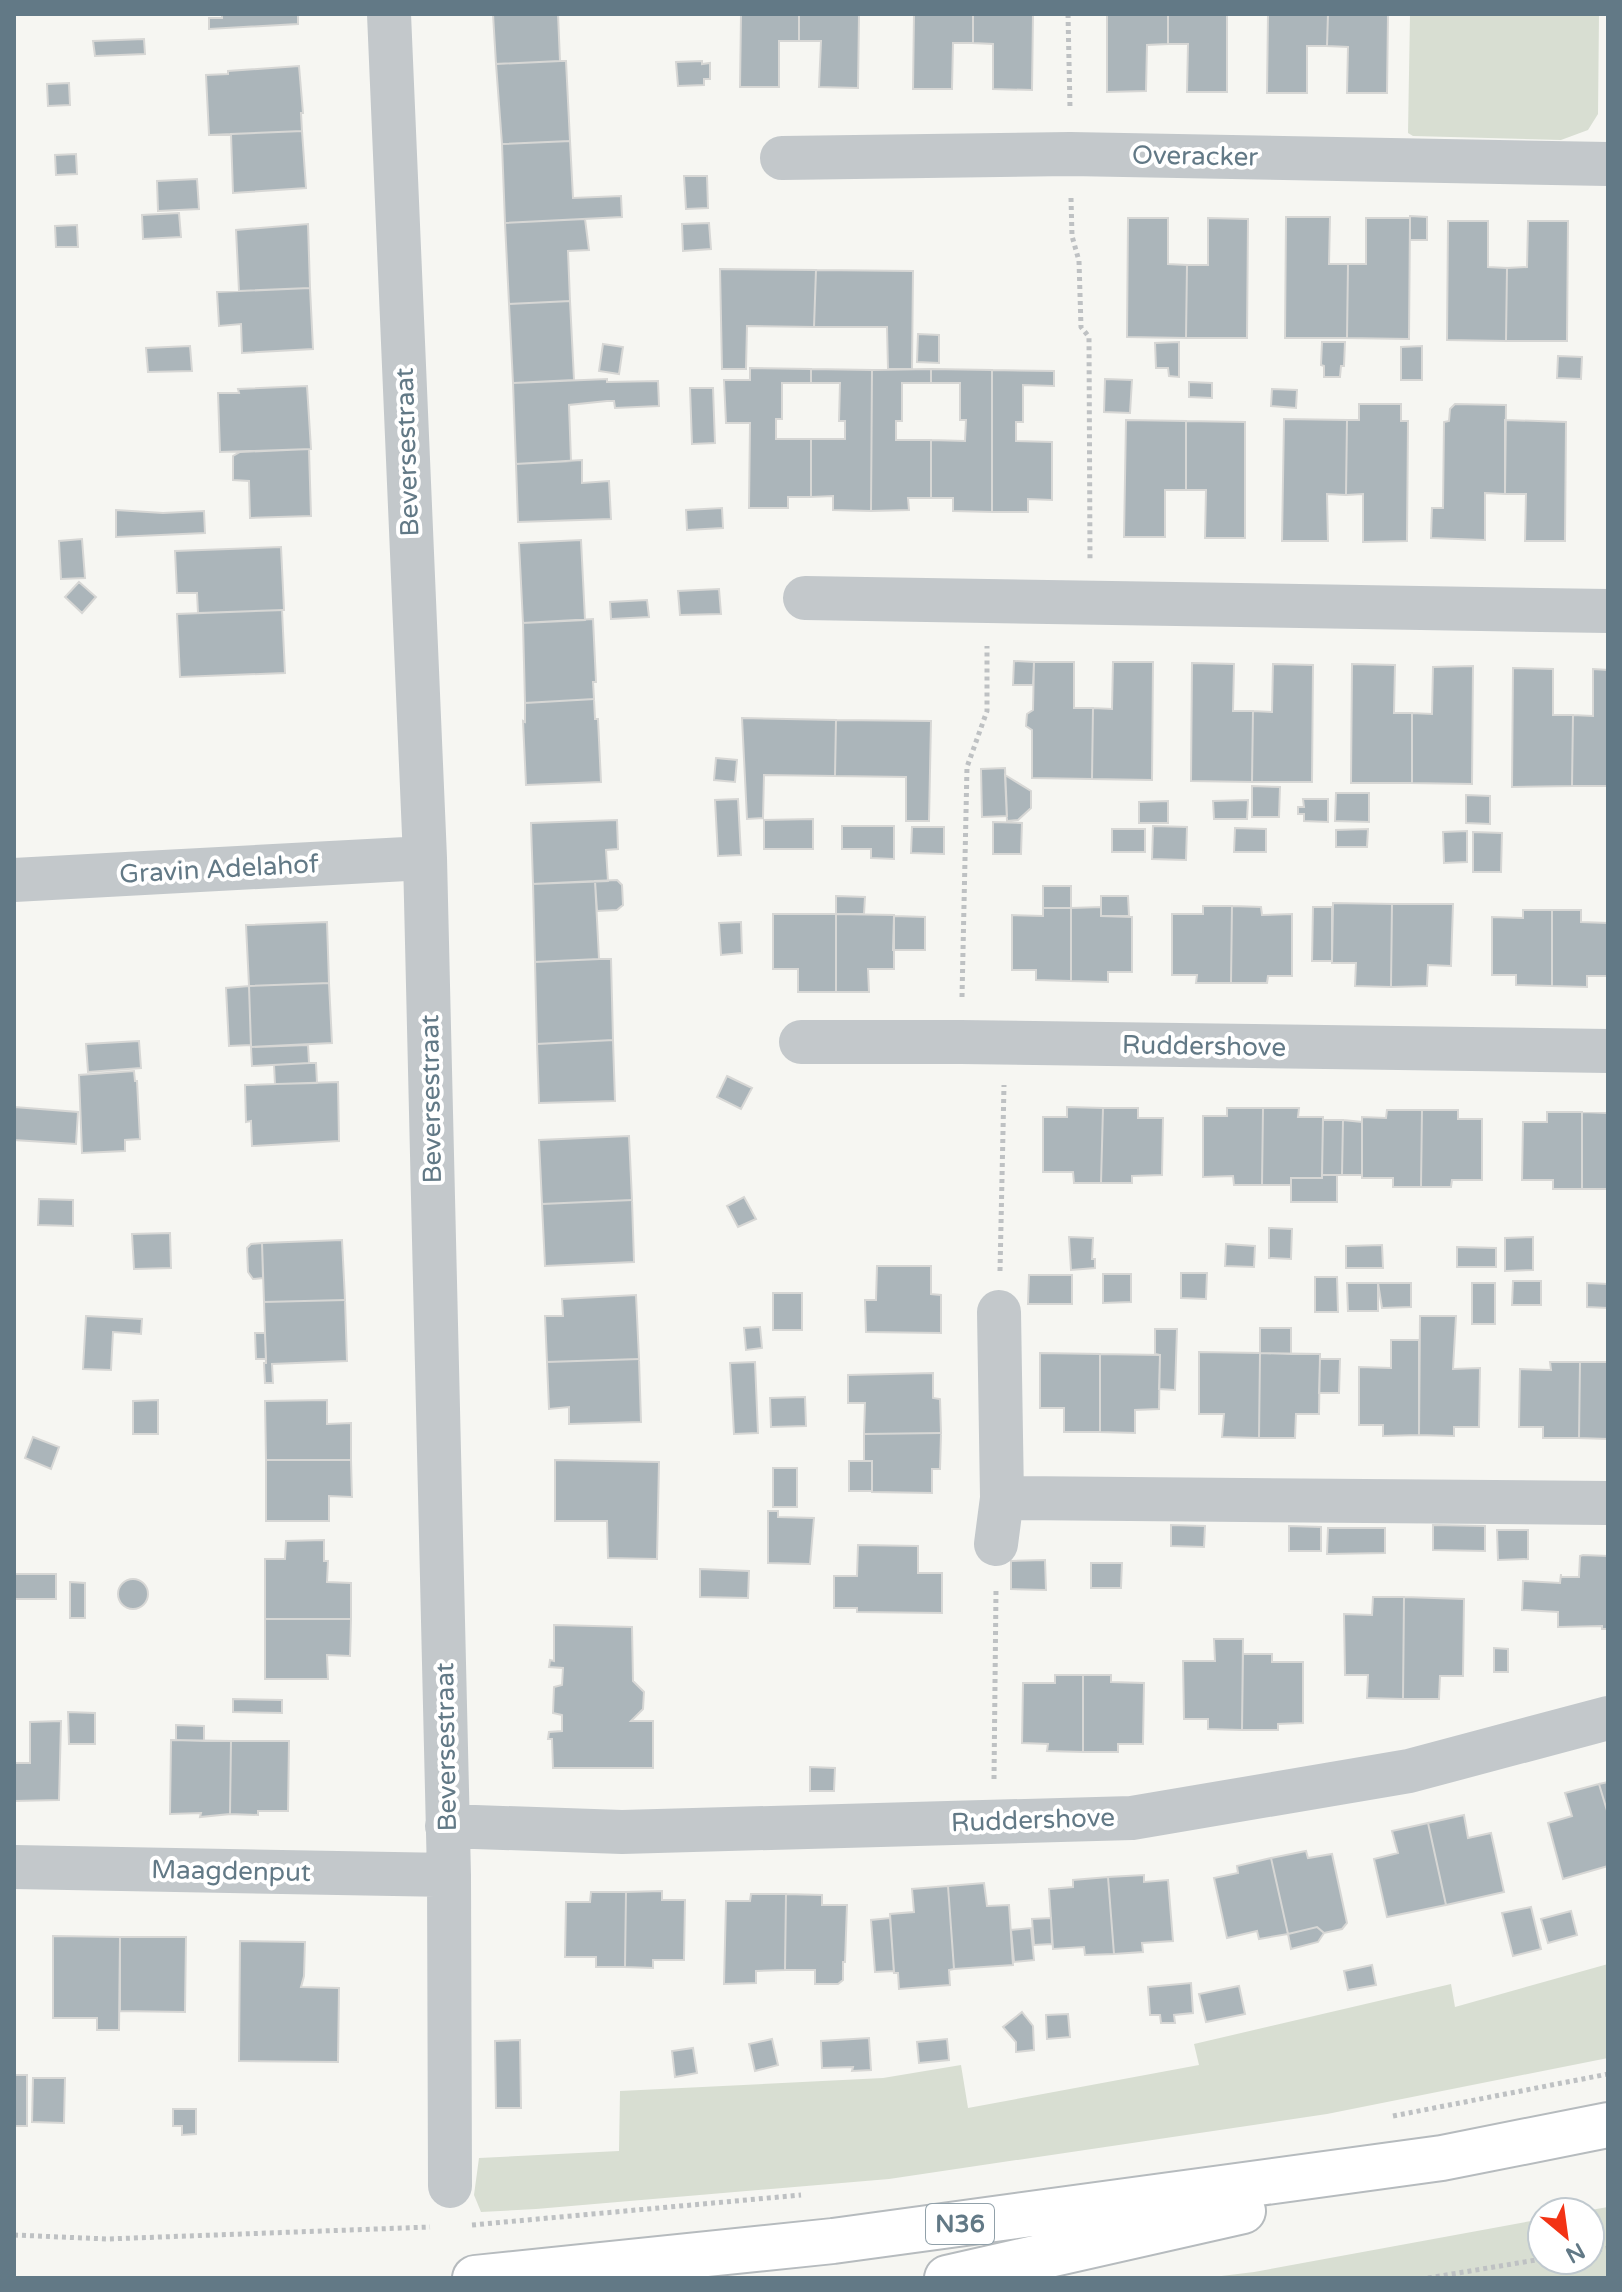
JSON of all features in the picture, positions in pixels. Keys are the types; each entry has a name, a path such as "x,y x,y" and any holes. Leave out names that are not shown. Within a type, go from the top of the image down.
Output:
{"main road":[{"name":"N36","path":"947,2278 1236,2212 1442,2158 1608,2125"},
{"name":"N36","path":"475,2278 833,2241 1442,2158"}],"street":[{"name":"Beversestraat","path":"389,14 425,858 456,2206"},
{"name":"Overacker","path":"782,158 1070,154 1608,164"},
{"path":"805,598 1608,611"},
{"name":"Gravin Adelahof","path":"14,880 425,858"},
{"name":"Ruddershove","path":"801,1042 1608,1051"},
{"path":"996,1544 1002,1498 999,1312"},
{"path":"1002,1498 1608,1503"},
{"name":"Ruddershove","path":"447,1826 622,1832 1132,1818 1394,1774 1608,1718"},
{"name":"Maagdenput","path":"14,1867 449,1875"}],"path":[{"path":"1068,14 1072,236 1079,261 1081,327 1089,337 1090,602"},
{"path":"961,1042 967,767 987,711 988,600"},
{"path":"999,1312 1005,1044"},
{"path":"994,1821 996,1544"},
{"path":"1379,2118 1608,2074"},
{"path":"456,2206 803,2195"},
{"path":"14,2235 107,2239 431,2227"},
{"path":"1428,2278 1526,2262"}],"shaded area":[{"path":"1410,14 1599,14 1598,114 1588,130 1561,140 1413,136 1408,133"},
{"path":"1608,1964 1608,2058 1327,2114 889,2179 481,2212 474,2195 479,2158 619,2151 620,2091 883,2078 961,2065 968,2108 1199,2065 1194,2044 1451,1984 1455,2007"},
{"path":"1606,2207 1608,2278 1205,2278 1254,2272 1526,2222 1526,2276 1606,2276"}],"building":[{"path":"222,14 298,14 298,24 209,29 209,18 222,18"},
{"path":"493,14 558,14 560,61 496,64"},
{"path":"741,14 799,14 799,41 779,41 779,87 740,87"},
{"path":"799,14 859,14 858,88 819,87 821,41 799,41"},
{"path":"914,14 973,14 973,43 953,43 952,89 913,89"},
{"path":"973,14 1033,14 1032,90 993,89 993,44 973,43"},
{"path":"1107,14 1168,14 1168,44 1147,45 1146,91 1107,92"},
{"path":"1168,14 1227,14 1227,92 1187,92 1188,44 1168,44"},
{"path":"1268,14 1328,14 1327,46 1307,46 1307,93 1267,93"},
{"path":"1328,14 1388,14 1387,93 1347,93 1348,47 1327,46"},
{"path":"144,39 145,54 95,56 93,41"},
{"path":"566,61 570,141 502,144 496,64"},
{"path":"702,61 702,64 710,63 710,79 704,79 704,85 678,86 676,62"},
{"path":"299,66 302,131 209,135 206,75"},
{"path":"69,83 70,105 48,106 47,84"},
{"path":"302,131 306,188 233,193 231,134"},
{"path":"570,141 573,198 621,196 622,217 505,223 502,144"},
{"path":"76,154 77,174 56,175 55,155"},
{"path":"684,176 707,176 708,208 686,209"},
{"path":"197,179 199,209 158,211 157,181"},
{"path":"179,213 181,237 143,239 142,215"},
{"path":"1410,216 1427,217 1427,240 1410,240"},
{"path":"1286,217 1330,217 1329,264 1348,264 1347,338 1285,338"},
{"path":"1128,218 1168,218 1168,264 1187,265 1186,338 1127,337"},
{"path":"1208,218 1248,219 1247,338 1186,338 1187,265 1208,265"},
{"path":"1366,218 1410,218 1409,339 1347,338 1348,264 1366,264"},
{"path":"585,219 589,250 568,251 570,301 509,304 505,223"},
{"path":"1448,221 1488,221 1488,267 1507,268 1506,341 1447,340"},
{"path":"1528,221 1568,221 1567,341 1506,341 1507,268 1527,267"},
{"path":"709,223 711,249 683,251 682,224"},
{"path":"308,224 310,288 239,291 236,230"},
{"path":"77,225 78,247 56,247 55,226"},
{"path":"720,269 816,270 814,327 747,326 746,369 722,369"},
{"path":"816,270 913,271 912,369 888,369 887,327 814,327"},
{"path":"310,288 313,349 242,353 241,324 219,326 217,292"},
{"path":"570,301 574,380 513,383 509,304"},
{"path":"918,334 939,335 939,363 917,362"},
{"path":"1179,342 1179,377 1169,376 1168,368 1156,368 1155,343"},
{"path":"1322,342 1345,342 1344,366 1341,366 1340,377 1324,377"},
{"path":"603,344 623,347 619,374 599,371"},
{"path":"190,346 192,371 148,372 146,348"},
{"path":"1422,346 1422,380 1401,380 1401,347"},
{"path":"1558,356 1582,357 1581,379 1557,378"},
{"path":"750,368 811,369 811,383 782,383 782,419 776,419 776,439 811,439 811,497 788,497 788,508 749,508 750,423 726,423 724,380 750,380"},
{"path":"811,369 872,370 871,511 833,510 833,496 811,497 811,439 845,439 845,421 839,421 840,383 811,383"},
{"path":"931,369 931,383 902,383 902,421 896,421 896,440 931,440 931,498 908,498 909,510 871,511 872,370"},
{"path":"931,369 992,370 992,512 953,511 953,498 931,498 931,440 965,441 966,420 960,420 960,383 931,383"},
{"path":"992,370 1054,371 1054,386 1023,385 1023,422 1016,422 1016,441 1052,442 1052,500 1028,499 1028,512 992,512"},
{"path":"607,379 607,382 658,381 659,406 615,408 614,401 569,405 571,461 516,464 513,383"},
{"path":"1105,379 1132,380 1130,413 1104,412"},
{"path":"1189,382 1212,383 1212,398 1189,397"},
{"path":"307,386 311,449 220,452 218,393 239,393 238,389"},
{"path":"690,388 713,388 715,443 692,444"},
{"path":"1272,389 1297,390 1296,408 1271,406"},
{"path":"1359,404 1401,404 1401,421 1408,421 1407,541 1363,542 1363,494 1346,495 1347,420 1359,420"},
{"path":"1455,404 1506,405 1505,494 1485,493 1485,540 1431,538 1432,508 1443,508 1444,422 1449,421 1450,409"},
{"path":"1284,419 1347,420 1346,495 1327,494 1328,541 1282,541"},
{"path":"1126,420 1186,421 1186,490 1165,490 1165,537 1124,537"},
{"path":"1505,420 1566,422 1565,541 1525,541 1526,494 1505,494"},
{"path":"1186,421 1245,422 1245,538 1205,538 1206,490 1186,490"},
{"path":"309,449 311,516 250,518 249,481 233,480 233,456 240,452"},
{"path":"582,460 582,483 609,481 611,519 518,522 516,464"},
{"path":"722,508 723,528 687,530 686,510"},
{"path":"116,510 163,513 204,511 205,533 116,537"},
{"path":"82,539 85,578 61,579 59,541"},
{"path":"581,540 585,620 523,623 519,543"},
{"path":"281,547 284,610 198,613 197,593 177,593 175,551"},
{"path":"79,582 96,597 82,613 65,597"},
{"path":"719,589 721,614 680,615 678,591"},
{"path":"647,600 649,617 611,619 610,602"},
{"path":"282,610 285,673 180,677 177,614"},
{"path":"593,619 594,699 525,703 523,623"},
{"path":"1014,661 1034,662 1033,685 1013,685"},
{"path":"1034,662 1074,662 1074,708 1093,708 1092,779 1032,778 1032,730 1026,726 1027,714 1033,710"},
{"path":"1113,662 1153,662 1152,780 1092,779 1093,708 1112,709"},
{"path":"1192,663 1234,664 1233,711 1253,711 1252,782 1191,781"},
{"path":"1273,664 1313,665 1312,782 1252,782 1253,711 1272,712"},
{"path":"1352,664 1395,665 1394,713 1412,713 1412,783 1351,783"},
{"path":"1473,666 1472,784 1412,783 1412,713 1432,714 1433,667"},
{"path":"1513,668 1553,669 1553,715 1573,715 1572,786 1512,787"},
{"path":"1593,669 1608,670 1608,786 1572,786 1573,715 1593,716"},
{"path":"594,699 601,782 526,785 525,703"},
{"path":"742,718 836,720 835,776 764,775 763,818 747,819"},
{"path":"836,720 931,721 929,821 906,821 906,777 835,776"},
{"path":"716,758 737,760 735,782 714,780"},
{"path":"1005,768 1007,816 982,817 981,769"},
{"path":"1005,775 1031,791 1031,808 1018,820 1007,821"},
{"path":"1252,786 1280,787 1279,817 1252,817"},
{"path":"1336,793 1369,793 1369,822 1335,821"},
{"path":"1466,795 1490,796 1490,824 1466,823"},
{"path":"738,799 741,855 718,856 715,800"},
{"path":"1303,799 1328,799 1328,822 1304,821 1304,814 1298,814 1298,807 1304,807"},
{"path":"1248,800 1247,819 1214,819 1213,801"},
{"path":"1168,801 1168,823 1139,823 1139,802"},
{"path":"813,819 813,849 764,849 764,820"},
{"path":"617,820 618,849 606,850 608,881 533,884 531,823"},
{"path":"993,822 1022,823 1021,854 993,854"},
{"path":"842,826 894,826 894,859 871,858 871,849 842,849"},
{"path":"1153,826 1187,827 1186,860 1152,859"},
{"path":"912,827 944,827 944,854 911,853"},
{"path":"1235,828 1266,829 1266,852 1234,852"},
{"path":"1112,829 1145,829 1145,852 1112,852"},
{"path":"1368,829 1367,847 1336,847 1336,830"},
{"path":"1467,831 1467,862 1444,863 1443,832"},
{"path":"1473,832 1502,833 1501,872 1473,872"},
{"path":"617,880 622,885 623,905 617,910 597,911 595,881"},
{"path":"595,881 599,959 535,962 533,884"},
{"path":"1043,886 1071,886 1071,908 1043,908"},
{"path":"836,896 865,897 864,914 836,914"},
{"path":"1101,896 1128,896 1129,916 1101,916"},
{"path":"1333,903 1392,904 1391,987 1355,986 1356,963 1332,963"},
{"path":"1392,904 1453,904 1451,966 1428,965 1427,986 1391,987"},
{"path":"1203,906 1232,906 1231,983 1196,983 1197,975 1172,975 1172,914 1203,914"},
{"path":"1232,906 1261,907 1262,915 1292,914 1292,976 1268,976 1267,983 1231,983"},
{"path":"1101,907 1101,916 1132,917 1132,972 1108,972 1108,982 1071,981 1071,908"},
{"path":"1313,907 1332,907 1332,961 1312,961"},
{"path":"1043,908 1071,908 1071,981 1036,980 1036,970 1012,970 1012,915 1043,916"},
{"path":"1523,910 1552,910 1552,986 1516,985 1516,975 1492,975 1492,917 1523,918"},
{"path":"1552,910 1581,910 1581,922 1608,923 1608,976 1587,976 1587,987 1552,986"},
{"path":"773,914 836,914 836,992 798,992 798,969 773,969"},
{"path":"836,914 894,915 894,969 868,969 869,992 836,992"},
{"path":"894,916 925,917 925,950 893,950"},
{"path":"327,922 329,983 249,986 246,925"},
{"path":"741,922 742,953 721,955 719,923"},
{"path":"611,959 613,1040 537,1044 535,962"},
{"path":"329,983 332,1043 251,1047 249,986"},
{"path":"249,986 251,1045 229,1046 226,988"},
{"path":"613,1040 615,1101 539,1103 537,1044"},
{"path":"139,1041 141,1068 88,1072 86,1044"},
{"path":"308,1045 309,1063 252,1066 251,1047"},
{"path":"316,1063 317,1083 275,1084 274,1065"},
{"path":"134,1071 140,1139 125,1140 125,1151 82,1153 79,1075"},
{"path":"727,1076 752,1088 741,1109 717,1097"},
{"path":"338,1082 339,1141 252,1146 251,1121 246,1122 245,1085"},
{"path":"14,1107 78,1112 76,1144 14,1140"},
{"path":"1067,1107 1103,1108 1101,1183 1074,1183 1073,1172 1043,1172 1043,1117 1067,1117"},
{"path":"1103,1108 1138,1108 1138,1118 1163,1118 1162,1175 1132,1176 1132,1183 1101,1183"},
{"path":"1227,1108 1263,1108 1262,1185 1234,1185 1233,1176 1203,1177 1203,1116 1227,1116"},
{"path":"1263,1108 1299,1108 1298,1117 1323,1117 1322,1178 1291,1178 1291,1185 1262,1185"},
{"path":"1387,1110 1422,1110 1421,1187 1393,1187 1393,1178 1362,1178 1362,1117 1386,1118"},
{"path":"1422,1110 1458,1110 1458,1119 1482,1119 1482,1180 1452,1180 1451,1187 1421,1187"},
{"path":"1547,1112 1582,1112 1582,1189 1553,1189 1553,1180 1522,1180 1523,1122 1547,1122"},
{"path":"1582,1112 1608,1113 1608,1189 1582,1189"},
{"path":"1323,1120 1343,1120 1342,1175 1322,1175"},
{"path":"1343,1120 1362,1122 1362,1175 1342,1175"},
{"path":"629,1136 632,1200 542,1204 539,1140"},
{"path":"1322,1175 1337,1175 1337,1202 1291,1202 1291,1178 1322,1178"},
{"path":"744,1197 756,1219 738,1227 727,1206"},
{"path":"39,1199 73,1200 73,1226 38,1225"},
{"path":"632,1200 634,1262 545,1266 542,1204"},
{"path":"1269,1228 1292,1229 1291,1259 1269,1258"},
{"path":"170,1233 171,1268 134,1269 132,1234"},
{"path":"1069,1237 1093,1238 1095,1268 1071,1270"},
{"path":"1533,1237 1533,1270 1505,1271 1505,1238"},
{"path":"342,1240 345,1300 264,1302 262,1243"},
{"path":"262,1243 263,1278 253,1279 248,1272 247,1248 251,1244"},
{"path":"1226,1244 1255,1246 1254,1267 1225,1266"},
{"path":"1382,1245 1383,1268 1346,1268 1346,1246"},
{"path":"1457,1247 1496,1248 1496,1267 1457,1267"},
{"path":"877,1266 931,1266 931,1294 941,1295 941,1333 866,1332 865,1300 876,1300"},
{"path":"1181,1273 1207,1273 1206,1299 1181,1298"},
{"path":"1103,1274 1131,1274 1131,1302 1103,1303"},
{"path":"1029,1275 1072,1275 1072,1304 1028,1304"},
{"path":"1315,1277 1337,1277 1338,1312 1315,1312"},
{"path":"1513,1281 1541,1281 1541,1305 1512,1305"},
{"path":"1347,1283 1378,1283 1378,1311 1348,1311"},
{"path":"1378,1283 1411,1283 1411,1307 1382,1308"},
{"path":"1472,1283 1495,1283 1495,1324 1472,1324"},
{"path":"1587,1283 1608,1284 1608,1308 1587,1307"},
{"path":"773,1293 802,1293 802,1330 773,1330"},
{"path":"636,1295 639,1359 547,1362 545,1316 563,1316 562,1299"},
{"path":"345,1300 347,1361 272,1364 273,1383 265,1383 264,1302"},
{"path":"86,1316 142,1319 141,1334 113,1332 111,1370 83,1369"},
{"path":"1420,1316 1456,1316 1453,1369 1480,1368 1479,1427 1454,1427 1454,1436 1419,1435"},
{"path":"760,1327 762,1348 746,1350 744,1328"},
{"path":"1260,1328 1291,1328 1291,1354 1260,1353"},
{"path":"1155,1329 1177,1329 1175,1390 1159,1389 1160,1355 1155,1354"},
{"path":"255,1333 265,1333 266,1359 256,1359"},
{"path":"1391,1340 1419,1340 1419,1435 1383,1436 1383,1425 1359,1425 1359,1367 1391,1368"},
{"path":"1199,1352 1260,1353 1259,1438 1222,1437 1224,1414 1199,1414"},
{"path":"1040,1353 1100,1354 1100,1432 1064,1432 1064,1408 1040,1408"},
{"path":"1260,1353 1320,1354 1319,1414 1296,1414 1295,1438 1259,1438"},
{"path":"1100,1354 1160,1355 1159,1409 1135,1410 1135,1433 1100,1432"},
{"path":"639,1359 641,1422 569,1424 569,1407 549,1409 547,1362"},
{"path":"1320,1359 1340,1359 1339,1393 1319,1393"},
{"path":"755,1362 758,1433 734,1434 730,1363"},
{"path":"1550,1362 1580,1362 1579,1438 1543,1438 1543,1427 1519,1427 1520,1369 1551,1370"},
{"path":"1580,1362 1608,1362 1608,1439 1579,1438"},
{"path":"933,1373 933,1398 940,1399 941,1433 864,1434 865,1403 848,1403 848,1375"},
{"path":"805,1397 806,1426 771,1427 770,1398"},
{"path":"158,1400 158,1434 133,1434 133,1401"},
{"path":"327,1400 327,1424 351,1423 351,1460 266,1460 265,1401"},
{"path":"941,1433 940,1469 932,1469 932,1493 872,1492 872,1461 864,1461 864,1434"},
{"path":"33,1437 59,1447 51,1469 25,1458"},
{"path":"266,1460 351,1460 352,1497 329,1496 329,1521 266,1521"},
{"path":"555,1460 659,1462 657,1559 608,1558 607,1521 555,1521"},
{"path":"849,1461 872,1461 872,1491 849,1491"},
{"path":"773,1468 797,1468 797,1507 773,1507"},
{"path":"768,1511 778,1511 778,1517 814,1518 810,1564 768,1563"},
{"path":"1171,1525 1205,1526 1204,1547 1171,1546"},
{"path":"1433,1525 1485,1526 1485,1551 1433,1550"},
{"path":"1289,1526 1321,1527 1321,1551 1289,1551"},
{"path":"1328,1528 1385,1528 1385,1553 1327,1554"},
{"path":"1497,1530 1528,1530 1528,1559 1498,1560"},
{"path":"324,1540 324,1561 328,1561 327,1582 351,1583 351,1619 265,1619 265,1559 285,1559 286,1541"},
{"path":"858,1545 918,1546 918,1573 942,1573 942,1613 857,1612 857,1608 834,1608 834,1576 857,1576"},
{"path":"1580,1556 1608,1556 1608,1629 1602,1629 1602,1626 1558,1627 1558,1612 1522,1610 1523,1581 1560,1583 1561,1574 1561,1577 1579,1577"},
{"path":"1045,1560 1046,1590 1011,1589 1011,1561"},
{"path":"1091,1563 1122,1563 1121,1588 1091,1588"},
{"path":"700,1569 749,1571 748,1598 700,1597"},
{"path":"14,1574 56,1574 56,1599 14,1599"},
{"path":"133,1579 144,1583 148,1594 144,1605 133,1609 122,1605 118,1594 122,1583"},
{"path":"70,1582 85,1583 85,1618 70,1618"},
{"path":"1373,1597 1404,1597 1403,1699 1367,1698 1368,1675 1345,1675 1344,1614 1372,1615"},
{"path":"1404,1597 1464,1599 1463,1676 1440,1676 1439,1699 1403,1699"},
{"path":"265,1619 351,1619 350,1656 327,1655 328,1679 265,1679"},
{"path":"554,1625 632,1627 633,1681 644,1692 643,1709 631,1721 653,1721 653,1768 553,1768 552,1739 548,1739 549,1732 562,1731 562,1715 553,1713 554,1687 562,1685 563,1668 549,1667 550,1660 554,1661"},
{"path":"1214,1639 1243,1639 1242,1730 1208,1729 1208,1719 1184,1719 1183,1661 1215,1661"},
{"path":"1494,1648 1508,1649 1508,1672 1494,1672"},
{"path":"1243,1654 1272,1654 1272,1662 1303,1662 1303,1723 1278,1724 1278,1730 1242,1730"},
{"path":"1055,1675 1083,1675 1083,1752 1047,1751 1048,1744 1022,1743 1023,1683 1055,1683"},
{"path":"1083,1675 1111,1675 1111,1682 1144,1683 1143,1744 1118,1744 1118,1752 1083,1752"},
{"path":"233,1699 282,1700 282,1713 233,1712"},
{"path":"68,1712 95,1713 95,1744 69,1744"},
{"path":"61,1721 59,1800 14,1801 14,1763 30,1763 30,1722"},
{"path":"176,1725 204,1726 204,1741 176,1740"},
{"path":"171,1740 231,1741 230,1814 200,1817 201,1813 170,1814"},
{"path":"231,1741 289,1741 288,1811 258,1811 258,1815 230,1814"},
{"path":"810,1767 835,1768 834,1791 810,1791"},
{"path":"1608,1782 1608,1814 1599,1784"},
{"path":"1599,1784 1608,1814 1608,1866 1563,1879 1548,1823 1572,1816 1565,1793"},
{"path":"1464,1815 1468,1838 1491,1833 1504,1892 1446,1905 1428,1823"},
{"path":"1428,1823 1446,1905 1387,1917 1374,1859 1398,1853 1392,1831"},
{"path":"1306,1851 1308,1858 1332,1854 1347,1923 1342,1929 1324,1933 1317,1927 1288,1934 1271,1858"},
{"path":"1271,1858 1288,1934 1259,1939 1257,1931 1227,1938 1214,1878 1238,1873 1237,1866"},
{"path":"1144,1875 1144,1882 1168,1880 1173,1941 1142,1943 1143,1952 1114,1954 1108,1877"},
{"path":"1108,1877 1114,1954 1085,1955 1084,1947 1053,1949 1049,1889 1073,1887 1073,1880"},
{"path":"984,1883 987,1906 1009,1905 1013,1965 954,1969 948,1886"},
{"path":"948,1886 954,1969 949,1970 950,1985 899,1989 898,1973 894,1973 890,1914 914,1912 912,1889"},
{"path":"662,1891 662,1900 685,1900 684,1960 653,1960 653,1968 625,1967 626,1892"},
{"path":"591,1892 626,1892 625,1967 596,1967 596,1957 565,1957 566,1902 590,1902"},
{"path":"751,1894 786,1894 785,1970 756,1971 756,1983 724,1984 726,1901 750,1901"},
{"path":"786,1894 822,1895 822,1905 847,1905 843,1980 838,1984 815,1984 815,1970 785,1970"},
{"path":"1531,1907 1541,1949 1513,1956 1502,1913"},
{"path":"1571,1911 1577,1935 1548,1943 1541,1919"},
{"path":"890,1918 894,1971 875,1972 871,1920"},
{"path":"1051,1918 1052,1944 1034,1945 1032,1919"},
{"path":"1317,1927 1324,1933 1318,1942 1291,1949 1288,1934"},
{"path":"1031,1928 1034,1960 1014,1962 1011,1930"},
{"path":"53,1936 120,1937 119,2030 97,2030 97,2018 53,2018"},
{"path":"120,1937 186,1937 185,2012 120,2011"},
{"path":"240,1941 305,1942 301,1987 339,1988 338,2062 239,2061"},
{"path":"1372,1965 1376,1985 1348,1990 1344,1971"},
{"path":"1191,1983 1193,2013 1174,2015 1175,2023 1161,2023 1160,2015 1150,2015 1148,1987"},
{"path":"1239,1986 1245,2014 1206,2022 1199,1994"},
{"path":"1022,2012 1033,2026 1034,2050 1016,2052 1016,2042 1003,2027"},
{"path":"1068,2014 1070,2037 1047,2039 1046,2015"},
{"path":"869,2038 871,2070 822,2068 821,2041"},
{"path":"772,2039 778,2065 755,2071 749,2044"},
{"path":"947,2039 949,2060 919,2063 917,2042"},
{"path":"520,2040 521,2108 496,2108 495,2041"},
{"path":"693,2048 697,2073 675,2077 672,2051"},
{"path":"14,2075 27,2075 27,2126 14,2126"},
{"path":"33,2078 65,2078 64,2123 32,2122"},
{"path":"173,2109 196,2109 196,2134 182,2135 182,2126 173,2126"}]}
